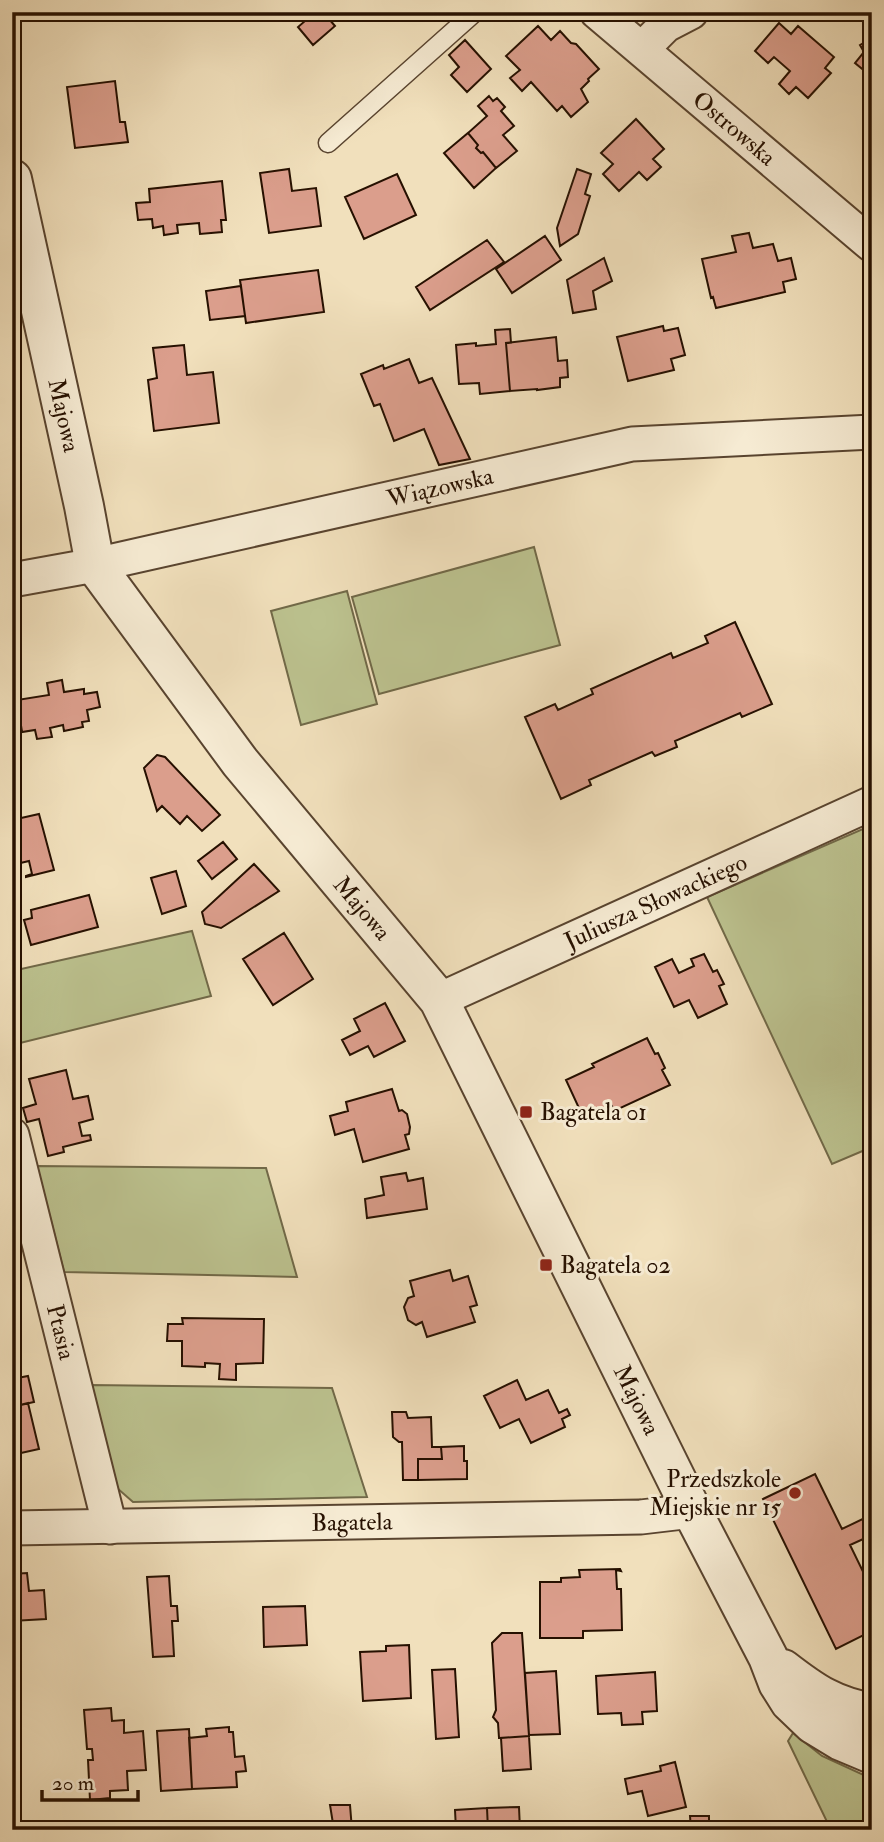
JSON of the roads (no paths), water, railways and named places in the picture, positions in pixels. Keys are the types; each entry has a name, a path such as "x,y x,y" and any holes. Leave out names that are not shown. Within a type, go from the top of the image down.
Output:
{"street":[{"name":"Ostrowska","path":"597,12 872,245"},
{"path":"642,49 666,25 691,12"},
{"name":"Majowa","path":"12,179 95,565 240,762 439,1000 692,1511 762,1646 778,1683 790,1702 813,1724 841,1741 872,1754"},
{"name":"Wiązowska","path":"12,580 95,565 632,444 872,432"},
{"name":"Juliusza Słowackiego","path":"439,1000 872,803"},
{"name":"Ptasia","path":"12,1135 110,1527"},
{"name":"Bagatela","path":"12,1528 640,1517 692,1511"},
{"path":"762,1646 825,1698 844,1707 872,1713"}],"lane":[{"path":"328,143 475,12"}],"place":[{"name":"Bagatela 01","path":"526,1112"},
{"name":"Bagatela 02","path":"546,1265"},
{"name":"Przedszkole Miejskie nr 15","path":"795,1493"}]}
